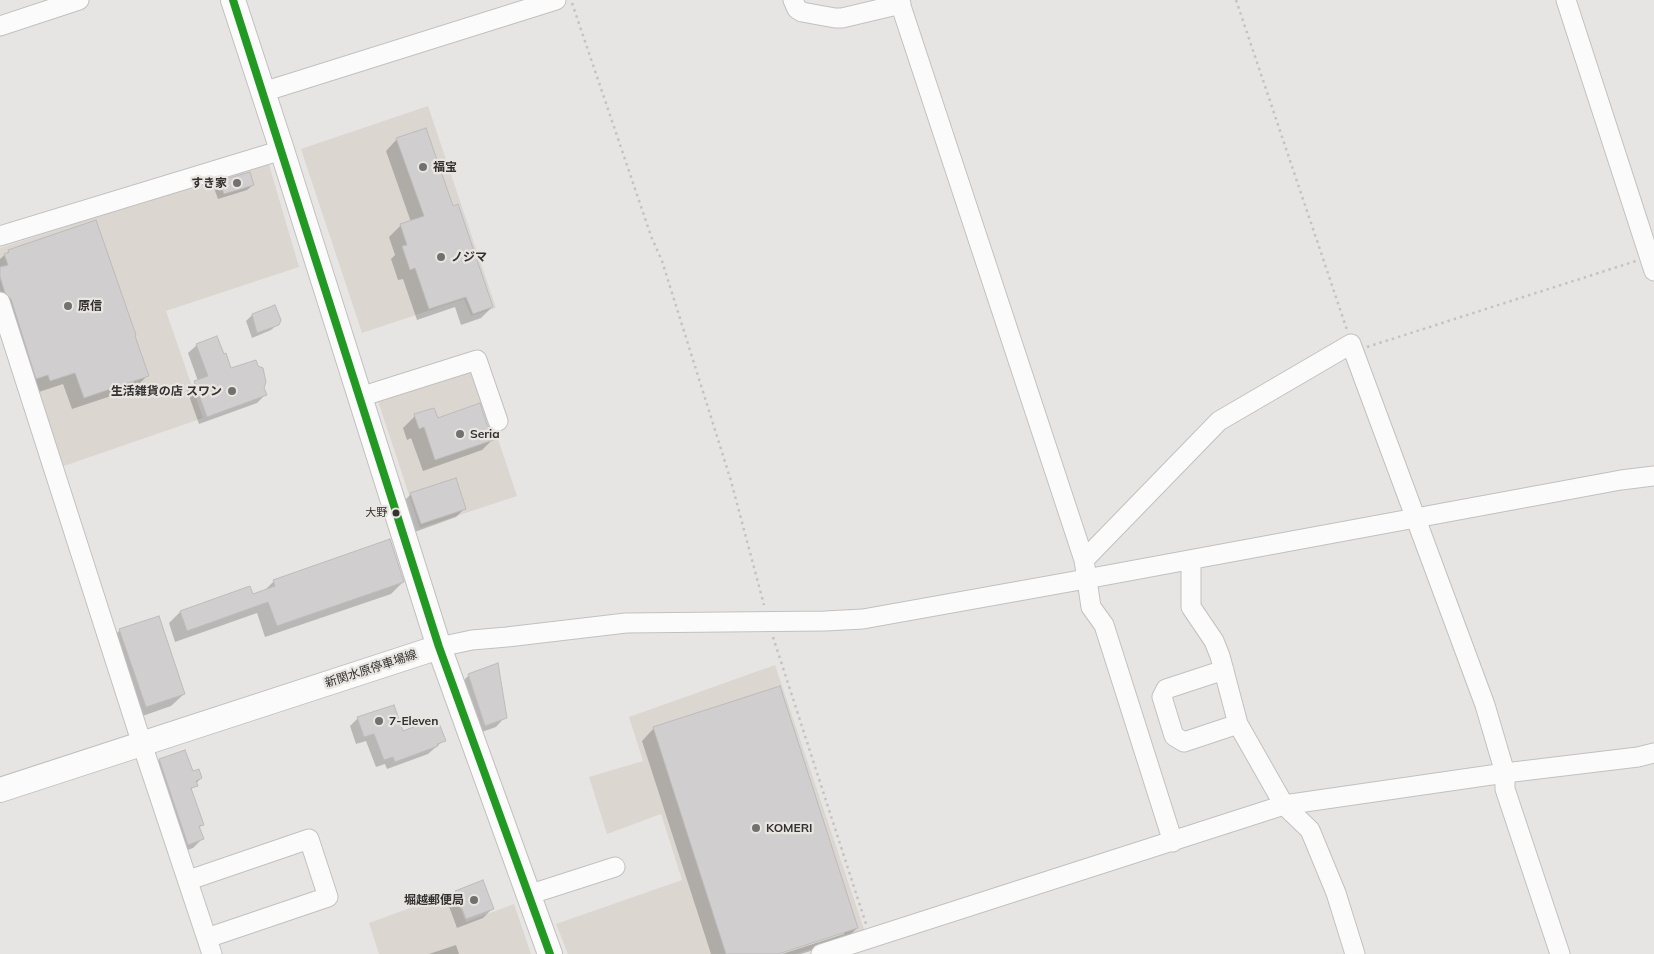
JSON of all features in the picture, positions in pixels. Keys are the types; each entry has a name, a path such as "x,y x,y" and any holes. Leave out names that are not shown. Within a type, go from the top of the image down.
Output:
{"main road":[{"path":"233,0 439,647 550,954"},
{"name":"新関水原停車場線","path":"0,790 439,647"}],"street":[{"path":"0,26 79,0"},
{"path":"263,92 556,0"},
{"path":"793,0 802,12 835,18 842,18 900,2 1084,560 1091,607 1104,624 1173,842"},
{"path":"1566,0 1652,264"},
{"path":"0,236 282,150"},
{"path":"0,302 142,744 210,946 328,897 309,839 189,880"},
{"path":"1084,560 1219,421 1352,348 1485,705 1505,773 1505,790 1560,954"},
{"path":"360,397 477,360 498,421"},
{"path":"439,647 472,640 507,638 626,623 825,621 863,618 1191,560 1621,480 1654,476"},
{"path":"1191,560 1191,607 1214,641 1224,670 1238,724 1284,805 1310,830 1336,893 1355,954"},
{"path":"1224,670 1166,689 1162,697 1174,736 1184,742 1238,724"},
{"path":"821,954 1284,805 1505,773 1638,757 1654,753"},
{"path":"528,895 614,867"}],"path":[{"path":"571,0 651,236 665,271 731,481 768,621 870,938"},
{"path":"1236,0 1352,348 1652,264"}],"shaded area":[{"path":"428,106 496,308 471,316 464,299 362,333 301,149"},
{"path":"268,161 299,267 166,311 203,418 58,468 0,289 0,248"},
{"path":"475,369 517,496 420,528 378,401"},
{"name":"KOMERI","path":"775,665 865,932 795,954 568,954 556,924 682,880 661,814 607,834 589,777 643,761 629,717"},
{"path":"454,892 466,922 514,904 531,954 379,954 369,923"}],"building":[{"name":"ノジマ","path":"426,128 453,206 458,204 493,307 473,314 466,297 429,309 415,268 410,270 402,246 407,245 400,224 424,216 396,138"},
{"name":"すき家","path":"250,172 254,185 224,194 219,181"},
{"name":"原信","path":"96,220 149,376 84,398 75,373 50,381 48,375 36,379 11,299 5,293 0,277 0,267 8,265 4,254 9,252 8,250"},
{"path":"275,305 281,320 279,325 257,333 252,314"},
{"name":"生活雑貨の店 スワン","path":"217,336 231,368 256,360 258,366 263,368 266,382 264,388 267,395 207,417 194,381 208,376 196,344"},
{"name":"Seria","path":"480,403 487,425 493,431 496,439 435,460 424,427 419,429 414,414 434,408 438,418"},
{"path":"456,478 466,509 421,524 410,493"},
{"path":"390,539 404,582 277,626 268,602 187,631 180,611 250,586 253,594 275,586 273,580"},
{"path":"159,616 185,694 146,707 119,629"},
{"path":"498,663 507,718 485,726 468,674"},
{"name":"KOMERI","path":"780,686 858,928 778,954 726,954 653,727"},
{"path":"394,705 403,731 437,718 446,741 437,744 438,746 395,762 393,757 384,760 374,734 364,737 357,717"},
{"path":"185,750 193,771 199,769 202,778 196,781 198,786 191,788 204,825 199,826 204,839 188,845 159,759"},
{"path":"483,880 494,909 466,919 455,891"}],"transit line":[{"path":"233,0 439,647 550,954"}],"place":[{"name":"福宝","path":"423,167"},
{"name":"すき家","path":"237,183"},
{"name":"ノジマ","path":"441,257"},
{"name":"原信","path":"68,306"},
{"name":"生活雑貨の店 スワン","path":"232,391"},
{"name":"Seria","path":"460,434"},
{"name":"大野","path":"396,513"},
{"name":"7-Eleven","path":"379,721"},
{"name":"KOMERI","path":"756,828"},
{"name":"堀越郵便局","path":"474,900"}]}
